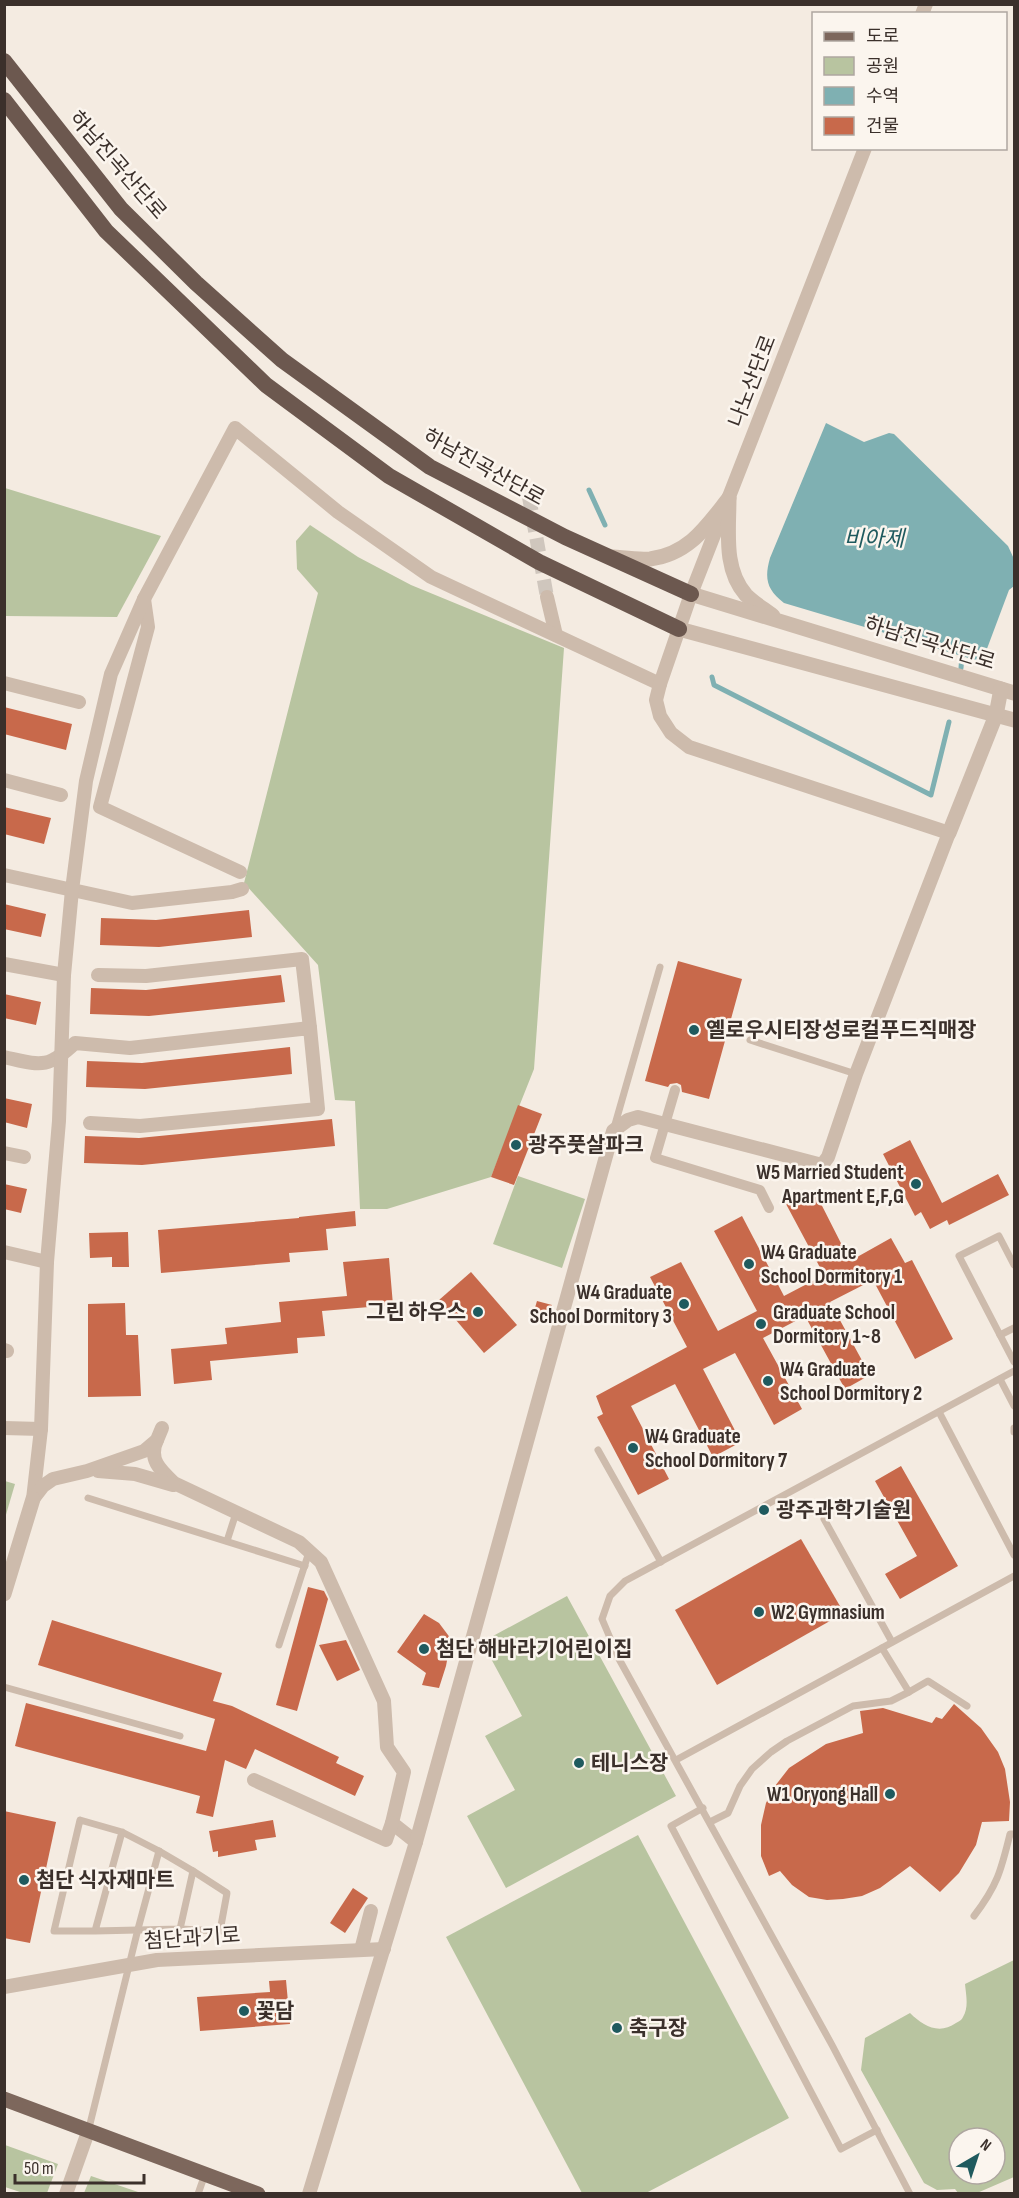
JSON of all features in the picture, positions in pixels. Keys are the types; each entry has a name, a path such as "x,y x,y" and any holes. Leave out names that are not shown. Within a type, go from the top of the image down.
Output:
{"highway":[{"name":"하남진곡산단로","path":"4,61 121,209 196,284 282,360 430,467 565,537 692,594"},
{"path":"4,100 106,231 266,385 389,476 539,562 679,629"}],"main road":[{"path":"4,2099 258,2193"}],"street":[{"name":"나노산단로","path":"864,150 692,594 656,700 660,716 670,733 689,747 949,833"},
{"path":"4,1594 33,1499 41,1429 47,1262 59,1121 64,975 86,781 111,674 144,599 235,428 338,512 430,577 660,684"},
{"path":"608,557 648,559 668,556 685,548 704,530 729,498"},
{"path":"729,498 729,560 736,581 747,596 780,621"},
{"name":"하남진곡산단로","path":"692,594 1008,691"},
{"path":"547,597 556,635"},
{"path":"144,599 148,627 100,807 240,872"},
{"path":"679,629 1014,720"},
{"path":"4,683 79,702"},
{"path":"309,2193 416,1842 614,1131 628,1120 638,1117 822,1164 828,1157 856,1074 949,833 996,715 1008,691"},
{"path":"4,780 61,795"},
{"path":"4,875 132,903 242,889"},
{"path":"90,1123 140,1126 318,1109 302,959 146,976 98,975"},
{"path":"4,963 64,975"},
{"path":"4,1057 45,1065 61,1056 75,1043 130,1048 310,1028"},
{"path":"675,1090 655,1158 760,1190 770,1208"},
{"path":"4,1153 24,1157"},
{"path":"4,1252 47,1262"},
{"path":"4,1428 41,1429"},
{"path":"33,1499 53,1479 87,1471 144,1450 160,1434 153,1449 153,1456 167,1477 180,1487"},
{"path":"87,1471 135,1474 180,1487 299,1542 321,1562 384,1701 387,1748 404,1772 386,1840 254,1780"},
{"path":"392,1823 416,1842"},
{"path":"361,1950 371,1911"},
{"name":"첨단과기로","path":"4,1987 130,1963 183,1957 384,1948"},
{"path":"66,2193 88,2132"}],"lane":[{"path":"614,1131 660,967"},
{"path":"750,1040 856,1074"},
{"path":"1014,1265 999,1236 959,1257 1014,1362"},
{"path":"1000,1335 1014,1328"},
{"path":"910,2193 703,1809 619,1659 602,1619 610,1596 625,1581 1014,1371"},
{"path":"1000,1379 1014,1406"},
{"path":"939,1412 1014,1555"},
{"path":"598,1450 661,1562"},
{"path":"88,1498 305,1566"},
{"path":"227,1541 236,1513"},
{"path":"824,1519 892,1642"},
{"path":"279,1645 309,1552"},
{"path":"676,1760 1014,1576"},
{"path":"882,1648 909,1692"},
{"path":"710,1822 728,1813 740,1786 752,1769 771,1752 852,1706 891,1701 928,1681 967,1706"},
{"path":"4,1687 180,1736"},
{"path":"703,1809 671,1826 841,2149 877,2130"},
{"path":"80,1820 122,1832 159,1851 227,1893 220,1931 138,1929 54,1931 80,1820"},
{"path":"95,1931 122,1832"},
{"path":"974,1916 991,1894 1002,1869 1010,1834 1014,1834"},
{"path":"88,2132 159,1851"},
{"path":"180,1929 193,1870"},
{"path":"198,2193 205,2174"}],"green space":[{"path":"5,488 161,536 117,617 5,616"},
{"path":"310,525 358,557 411,585 564,648 534,1069 491,1177 387,1209 360,1209 355,1101 335,1100 318,965 244,883 318,593 297,569 296,541"},
{"path":"518,1176 585,1199 562,1268 493,1244"},
{"path":"4,1481 15,1484 5,1518"},
{"name":"테니스장","path":"567,1596 676,1796 506,1888 467,1816 515,1790 485,1736 522,1716 482,1642"},
{"name":"축구장","path":"638,1835 789,2118 646,2193 582,2193 446,1937"},
{"path":"1014,1960 1014,2177 1007,2180 1007,2126 947,2126 947,2186 993,2186 977,2193 958,2193 955,2189 937,2190 924,2183 861,2070 865,2038 910,2013 920,2022 931,2027 937,2029 950,2027 961,2020 965,2013 965,1984"},
{"path":"5,2145 58,2164 47,2193 23,2193 5,2187"},
{"path":"91,2176 141,2193 84,2193"}],"water":[{"name":"비아제","path":"826,423 864,442 889,433 894,434 1008,546 1014,559 1014,586 1009,590 982,662 784,603 771,589 767,578 770,558"}],"building":[{"path":"4,707 72,724 66,750 4,734"},
{"path":"4,807 51,818 44,844 4,834"},
{"path":"4,904 46,914 41,937 4,929"},
{"path":"249,910 252,937 159,947 100,945 101,918 156,920"},
{"name":"옐로우시티장성로컬푸드직매장","path":"678,961 742,979 709,1099 682,1092 681,1085 677,1083 670,1084 668,1087 645,1081"},
{"path":"281,975 285,1002 149,1016 90,1014 91,988 146,990"},
{"path":"4,994 41,1002 36,1025 4,1018"},
{"path":"290,1047 292,1074 145,1089 86,1087 87,1061 142,1063"},
{"path":"4,1098 32,1104 27,1128 4,1122"},
{"name":"광주풋살파크","path":"518,1105 542,1114 514,1185 491,1177"},
{"path":"332,1119 335,1146 142,1165 84,1163 85,1136 139,1138"},
{"name":"W5 Married Student Apartment E,F,G","path":"910,1140 942,1203 998,1174 1009,1195 949,1225 947,1220 930,1229 921,1212 915,1216 883,1154"},
{"path":"4,1184 27,1189 21,1213 4,1209"},
{"path":"814,1190 850,1261 891,1238 905,1263 912,1260 953,1339 915,1359 873,1280 830,1302 870,1375 845,1389 805,1316 763,1338 802,1409 774,1425 735,1353 703,1369 741,1442 713,1457 675,1384 631,1406 669,1479 638,1495 597,1417 603,1414 596,1396 687,1347 650,1277 681,1262 718,1331 757,1311 714,1231 742,1216 784,1296 824,1275 786,1204"},
{"path":"355,1211 356,1226 326,1229 328,1250 289,1253 290,1262 161,1273 158,1230"},
{"path":"128,1232 129,1267 112,1267 112,1257 90,1258 89,1233"},
{"path":"389,1258 393,1305 322,1311 325,1336 297,1338 298,1353 210,1361 212,1380 174,1384 171,1349 227,1344 225,1328 281,1322 279,1302 347,1296 343,1262"},
{"name":"그린 하우스","path":"471,1272 517,1325 484,1353 439,1300"},
{"path":"537,1301 552,1305 546,1325 531,1321"},
{"path":"125,1303 126,1335 138,1335 141,1396 88,1397 88,1304"},
{"path":"901,1466 958,1566 900,1599 885,1574 917,1556 875,1481"},
{"name":"W2 Gymnasium","path":"801,1539 844,1613 717,1685 675,1610"},
{"path":"308,1587 324,1591 328,1599 297,1711 276,1705"},
{"name":"첨단 해바라기어린이집","path":"424,1614 439,1623 451,1639 439,1688 422,1685 426,1673 397,1652"},
{"path":"52,1620 222,1673 213,1701 232,1706 339,1757 336,1763 364,1776 355,1796 255,1749 246,1769 225,1760 213,1817 196,1813 200,1796 15,1746 26,1703 206,1751 215,1719 38,1665"},
{"path":"346,1640 360,1670 337,1681 319,1645"},
{"name":"W1 Oryong Hall","path":"954,1704 981,1728 998,1752 1005,1769 1010,1802 1009,1821 982,1822 976,1845 959,1873 940,1892 910,1866 880,1888 862,1896 843,1899 827,1900 809,1897 792,1885 780,1871 769,1876 761,1856 761,1825 766,1803 775,1786 789,1768 826,1744 863,1733 860,1711 883,1708 932,1723 936,1717 942,1719"},
{"name":"첨단 식자재마트","path":"4,1811 56,1822 30,1943 4,1938"},
{"path":"273,1820 276,1837 255,1840 257,1850 218,1857 218,1851 213,1852 209,1831"},
{"path":"353,1888 368,1898 345,1933 330,1923"},
{"name":"꽃담","path":"286,1980 290,2024 200,2031 197,1997 270,1992 269,1981"}],"waterway":[{"path":"589,490 605,525"},
{"path":"961,668 962,655"},
{"path":"712,677 714,685 931,795 949,722"}],"tunnel":[{"path":"529,497 547,597"}],"place":[{"name":"옐로우시티장성로컬푸드직매장","path":"694,1030"},
{"name":"광주풋살파크","path":"516,1145"},
{"name":"W5 Married Student Apartment E,F,G","path":"916,1184"},
{"name":"W4 Graduate School Dormitory 1","path":"749,1264"},
{"name":"W4 Graduate School Dormitory 3","path":"684,1304"},
{"name":"그린 하우스","path":"478,1312"},
{"name":"Graduate School Dormitory 1~8","path":"761,1324"},
{"name":"W4 Graduate School Dormitory 2","path":"768,1381"},
{"name":"W4 Graduate School Dormitory 7","path":"633,1448"},
{"name":"광주과학기술원","path":"764,1510"},
{"name":"W2 Gymnasium","path":"759,1612"},
{"name":"첨단 해바라기어린이집","path":"424,1649"},
{"name":"테니스장","path":"579,1763"},
{"name":"W1 Oryong Hall","path":"890,1794"},
{"name":"첨단 식자재마트","path":"24,1880"},
{"name":"꽃담","path":"244,2011"},
{"name":"축구장","path":"617,2028"}]}
